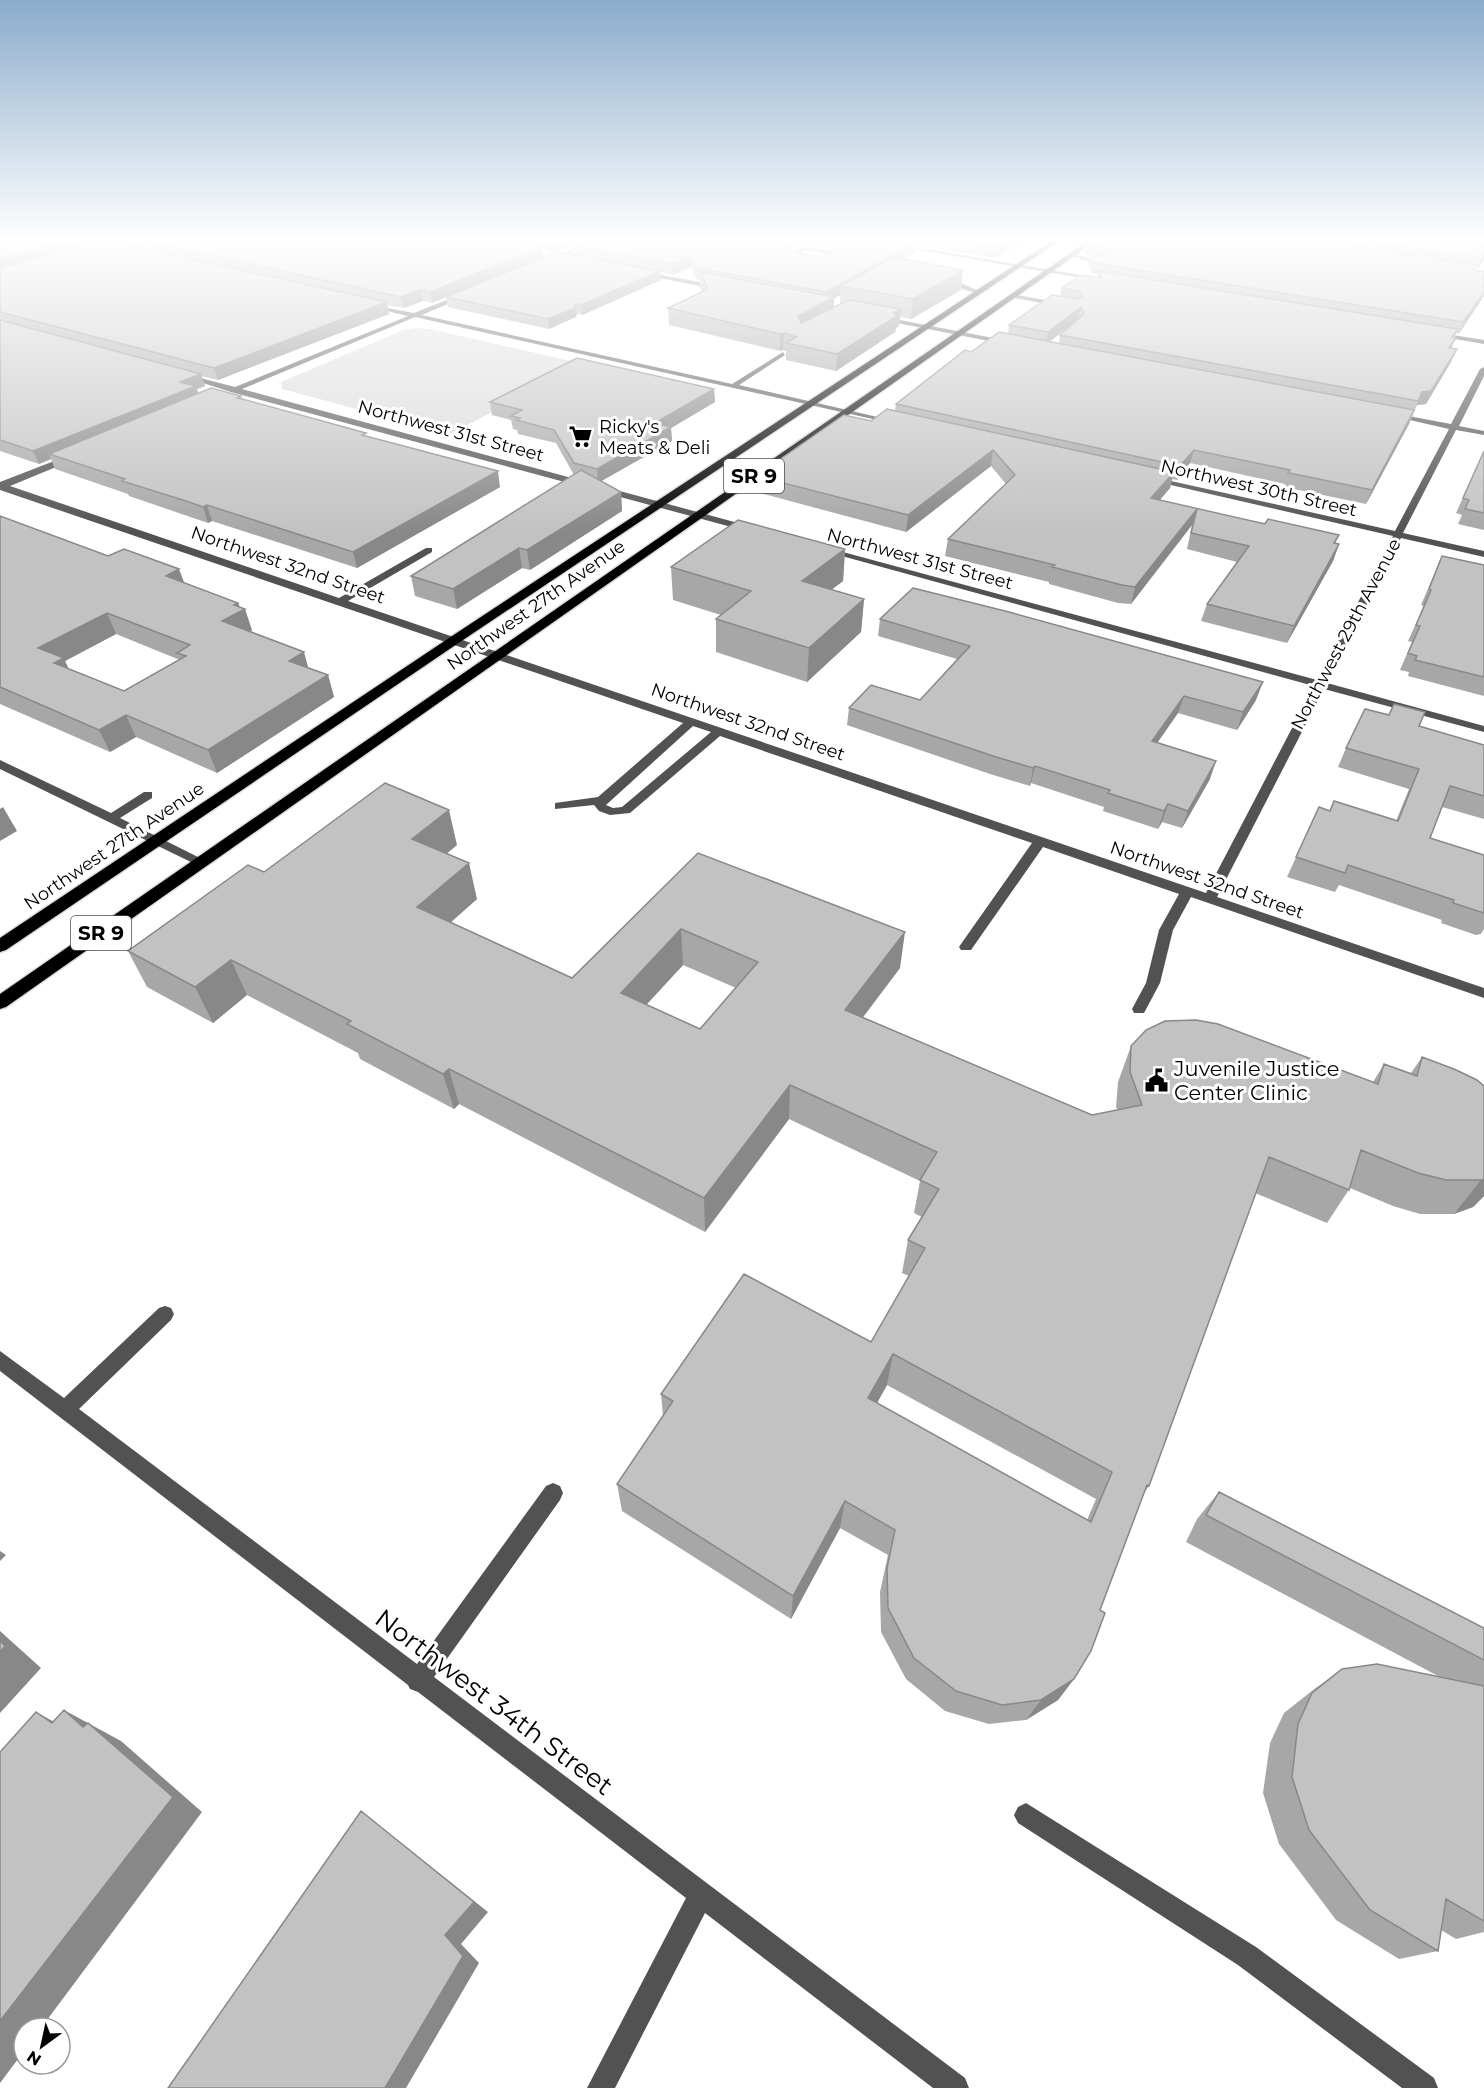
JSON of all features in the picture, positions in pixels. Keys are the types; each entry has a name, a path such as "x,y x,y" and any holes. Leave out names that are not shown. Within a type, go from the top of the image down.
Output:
{"highway":[{"name":"Northwest 27th Avenue","path":"0,946 909,337"},
{"name":"Northwest 27th Avenue","path":"0,1003 951,337"}],"street":[{"path":"224,394 362,337"},
{"path":"512,337 906,425"},
{"path":"980,337 1014,344"},
{"path":"1454,337 1484,342"},
{"path":"733,386 783,354"},
{"name":"Northwest 29th Avenue","path":"1209,900 1484,369"},
{"name":"Northwest 31st Street","path":"179,375 761,532"},
{"path":"1381,413 1484,433"},
{"path":"1,486 80,454"},
{"name":"Northwest 30th Street","path":"1146,478 1484,554"},
{"name":"Northwest 32nd Street","path":"1,486 1484,993"},
{"name":"Northwest 31st Street","path":"818,548 1484,729"},
{"path":"339,602 429,550"},
{"path":"692,721 603,800 600,806 607,812 618,813 626,810 719,731"},
{"path":"0,764 202,862"},
{"path":"111,818 148,795"},
{"path":"559,806 603,800"},
{"path":"966,946 1040,842"},
{"path":"1139,1009 1153,983 1166,930 1186,892"},
{"path":"66,1409 165,1314"},
{"name":"Northwest 34th Street","path":"0,1360 418,1681 955,2088"},
{"path":"418,1681 553,1493"},
{"path":"1026,1815 1248,1956 1424,2088"},
{"path":"601,2088 701,1896"}],"shaded area":[{"path":"386,337 467,337 584,364 450,434 282,389 281,382"}],"building":[{"path":"0,337 65,337 201,374 180,382 196,386 33,451 0,440"},
{"path":"97,337 294,337 214,368"},
{"path":"795,337 863,337 837,354 786,343"},
{"path":"991,337 1028,337 1414,410 1372,490 1288,473 1290,470 1194,450 1180,466 896,404 965,350 971,352"},
{"path":"1073,337 1456,338 1449,348 1457,349 1431,391 1422,392 1418,401"},
{"path":"577,358 714,389 655,423 671,427 597,469 574,463 554,430 516,420 520,418 511,416 522,410 490,402"},
{"path":"211,388 241,396 237,398 366,433 362,435 498,471 353,552 207,505 203,507 122,481 125,479 49,454"},
{"path":"887,409 1174,472 1151,498 1265,524 1268,519 1339,535 1334,543 1339,544 1294,626 1207,604 1249,546 1191,533 1197,509 1135,587 948,539 1015,475 993,450 908,515 756,476 844,415 871,421"},
{"path":"1484,451 1484,513 1465,509 1469,500 1463,498"},
{"path":"581,470 621,492 527,550 519,548 453,589 411,576"},
{"path":"0,516 108,556 124,549 179,569 166,576 238,603 234,605 245,609 222,621 304,652 289,661 328,675 208,750 126,715 99,730 0,687","holes":["107,613 190,645 177,653 186,656 124,691 54,663 64,658 38,648"]},
{"path":"738,520 845,549 802,581 864,599 809,648 716,619 751,591 671,567"},
{"path":"1442,556 1484,565 1484,677 1415,660 1417,656 1408,653 1420,626 1416,625"},
{"path":"913,588 1263,682 1243,712 1184,696 1152,741 1216,761 1188,811 1168,804 1164,811 1108,793 1110,790 1035,766 1033,768 993,756 849,708 871,685 920,700 970,646 880,619"},
{"path":"1394,704 1425,712 1419,726 1484,745 1484,796 1450,786 1430,838 1484,855 1484,913 1453,903 1454,900 1348,865 1345,873 1296,857 1319,807 1330,811 1334,801 1398,821 1419,769 1346,748 1365,709 1389,715"},
{"path":"385,783 449,810 412,839 469,863 417,907 572,978 698,853 905,932 845,1010 1092,1115 1142,1105 1130,1072 1131,1046 1146,1030 1165,1021 1196,1020 1218,1024 1378,1084 1384,1064 1417,1076 1422,1057 1477,1080 1484,1086 1484,1179 1446,1180 1418,1173 1361,1150 1349,1190 1269,1157 1149,1486 1147,1485 1100,1610 1105,1613 1091,1651 1074,1679 1041,1700 1002,1705 956,1691 914,1658 888,1608 887,1568 895,1530 845,1501 793,1596 617,1484 673,1401 661,1394 744,1274 871,1342 925,1248 908,1240 939,1189 920,1180 937,1152 790,1085 704,1198 449,1069 443,1074 347,1024 351,1021 231,960 195,987 128,951 248,865 264,872","holes":["681,929 758,962 700,1029 621,993","893,1354 1112,1472 1091,1522 868,1398"]},
{"path":"1219,1492 1484,1628 1484,1660 1206,1515"},
{"path":"0,1641 5,1646 0,1652"},
{"path":"1377,1664 1484,1686 1484,1921 1446,1899 1438,1951 1370,1910 1309,1830 1292,1777 1298,1724 1312,1693 1342,1669"},
{"path":"64,1710 83,1727 88,1723 173,1797 0,2021 0,1752 36,1712 52,1723"},
{"path":"361,1811 474,1902 445,1935 463,1956 385,2088 168,2088"}],"place":[{"name":"Ricky's Meats & Deli","path":"581,437"},
{"name":"Juvenile Justice Center Clinic","path":"1156,1081"}]}
